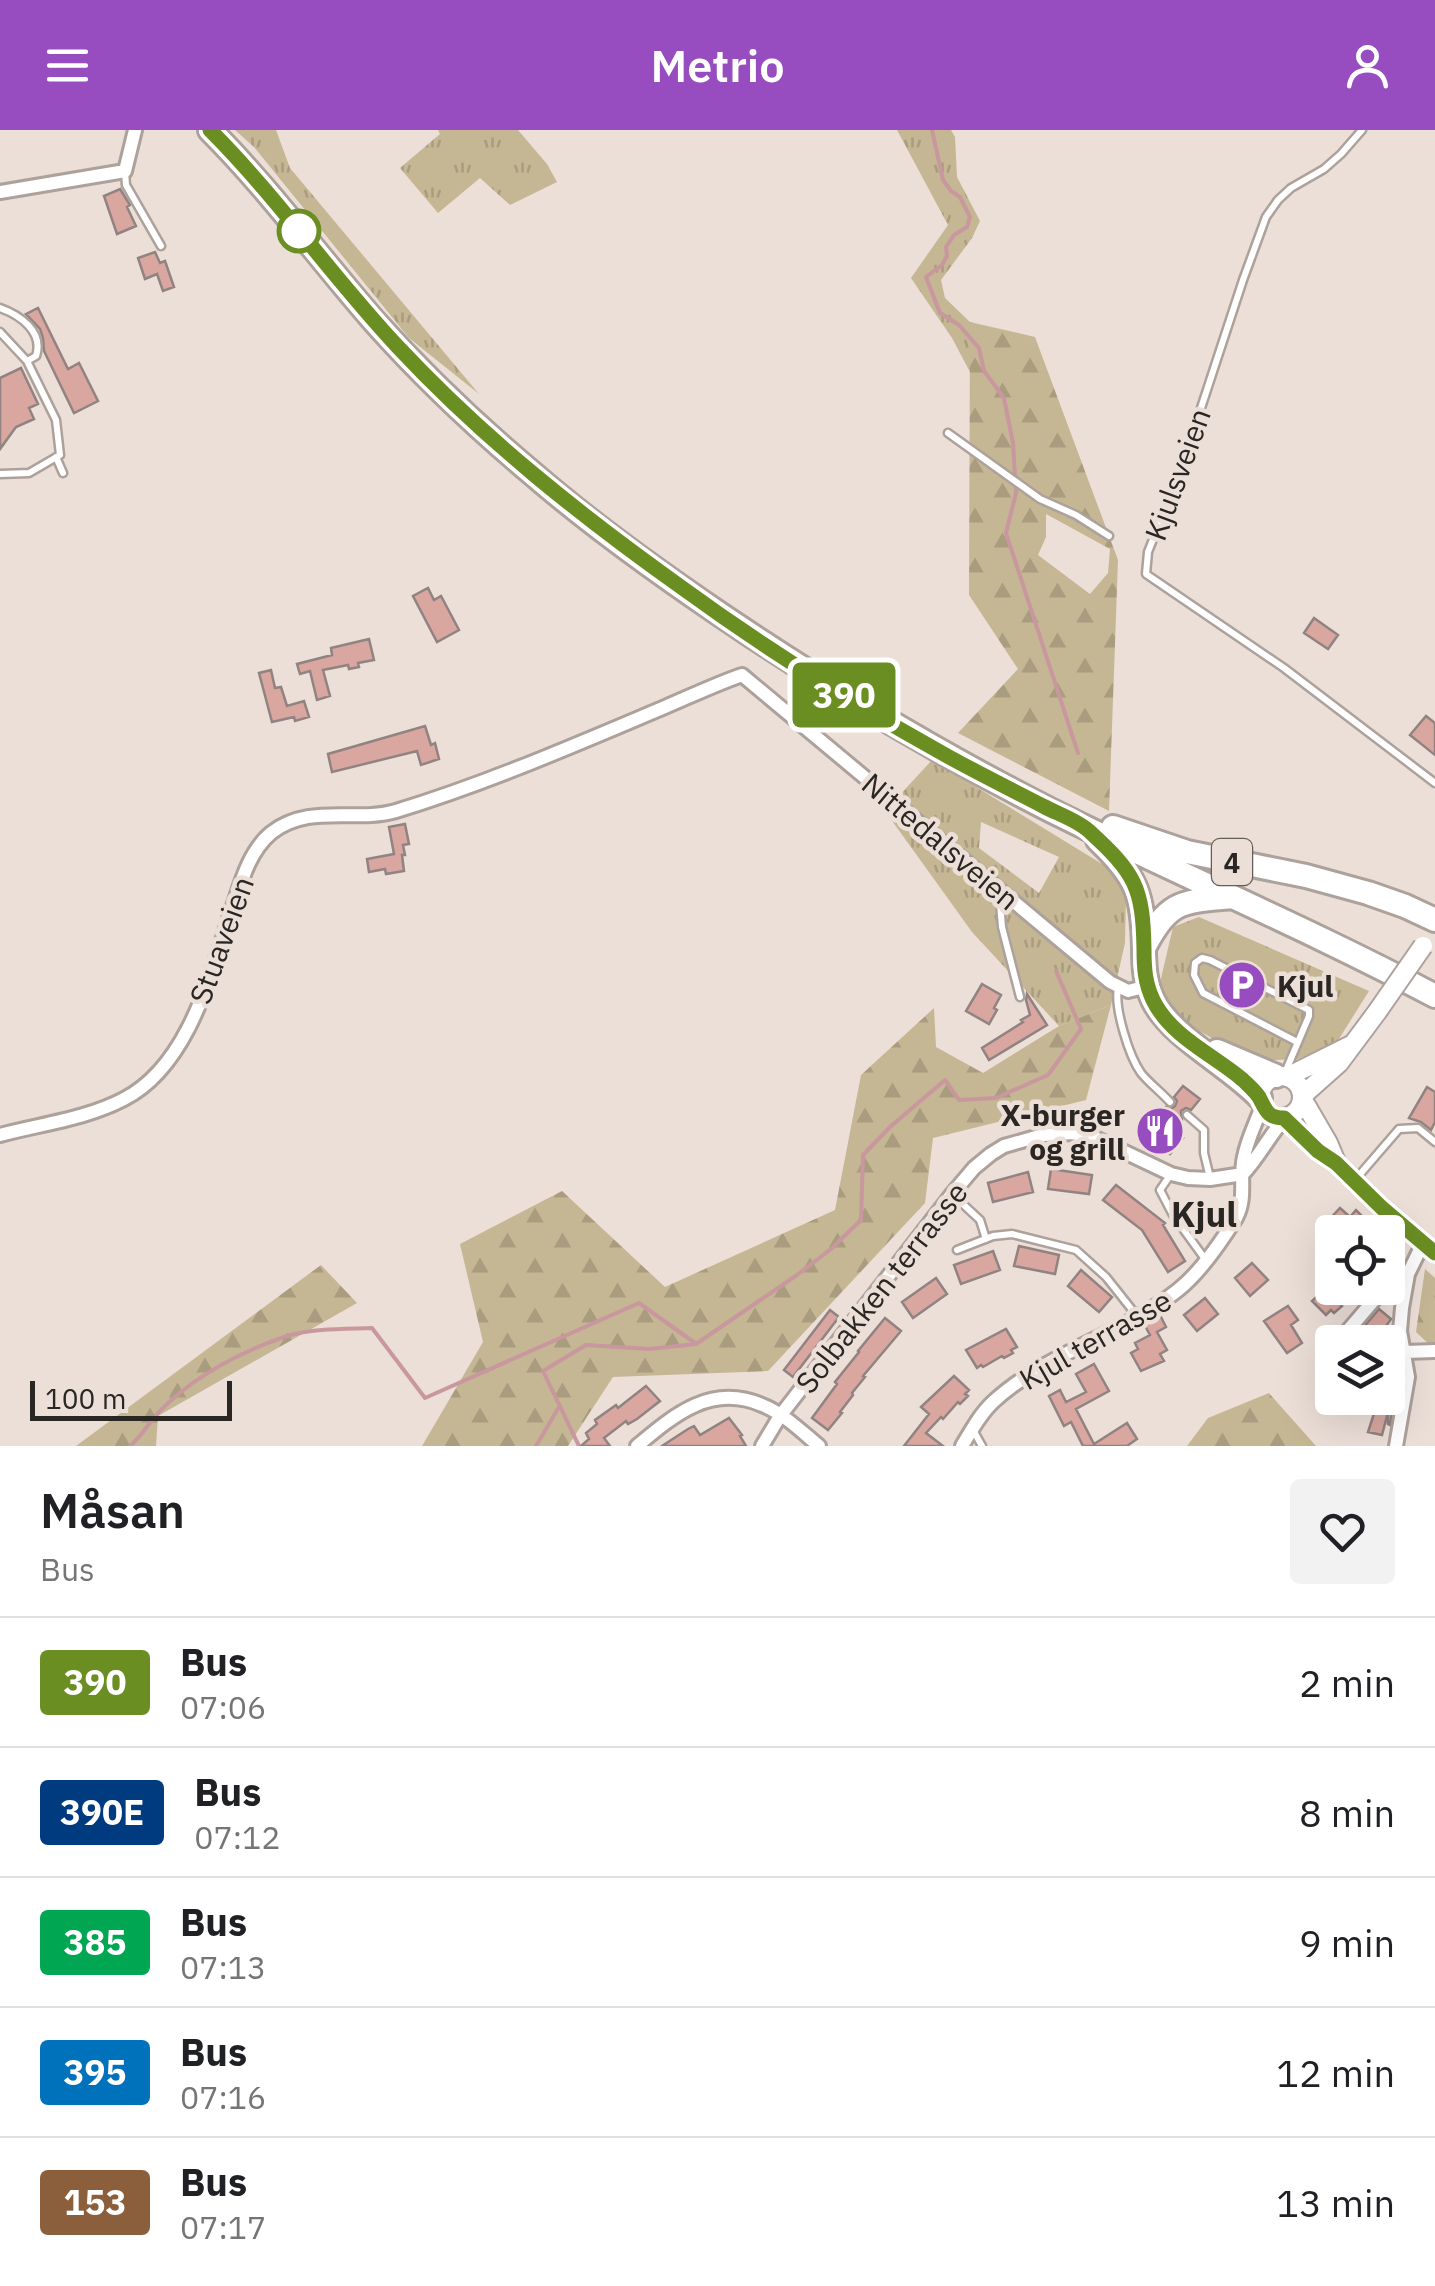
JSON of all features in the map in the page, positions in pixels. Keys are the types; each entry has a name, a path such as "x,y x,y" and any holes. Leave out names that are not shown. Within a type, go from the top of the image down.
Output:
{"highway":[{"name":"4","path":"210,130 396,344 463,412 536,477 644,561 789,660 916,738 1085,827 1435,996"},
{"name":"4","path":"1029,799 1188,852 1368,892 1435,920"},
{"name":"4","path":"1085,827 1128,870 1137,888 1144,969 1153,1000 1165,1018 1243,1080 1261,1102"},
{"name":"4","path":"1144,948 1159,920 1174,907 1233,897"},
{"name":"4","path":"1199,1046 1282,1076"}],"main road":[{"path":"1284,1118 1298,1110 1303,1098 1339,1063 1435,929"},
{"path":"1351,1045 1264,1084 1261,1102 1270,1116 1284,1118 1429,1248"},
{"path":"1282,1076 1296,1082 1336,1163"}],"street":[{"path":"0,192 125,171 136,130"},
{"name":"Nittedalsveien","path":"742,674 1118,986"},
{"name":"Stuaveien","path":"0,1135 83,1115 111,1104 138,1090 161,1068 182,1039 206,991 244,874 258,846 271,833 306,818 393,812 516,768 742,674"},
{"path":"1118,986 1128,990 1148,986"},
{"name":"Kjul terrasse","path":"962,1446 990,1404 1015,1384 1138,1316 1182,1287 1206,1260 1239,1210 1242,1160 1261,1102"},
{"name":"Kjul terrasse","path":"1243,1174 1284,1118"},
{"name":"Solbakken terrasse","path":"762,1446 780,1416 952,1194 974,1168 1004,1146 1043,1135 1072,1133 1093,1136 1171,1174 1210,1179 1243,1174"},
{"path":"1354,1325 1382,1292 1408,1274 1429,1248"},
{"path":"1401,1325 1408,1274"},
{"path":"1405,1394 1405,1352 1435,1351"},
{"path":"637,1446 688,1407 731,1397 762,1404 819,1446"},
{"path":"1396,1446 1401,1415"}],"lane":[{"name":"Kjulsveien","path":"1362,130 1324,168 1291,188 1266,217 1180,472 1148,552 1146,574 1284,668 1435,783"},
{"path":"125,171 126,185 161,246"},
{"path":"0,308 20,315 34,336 39,348 36,356 27,361"},
{"path":"0,332 27,361 56,420 60,455 29,474 0,474"},
{"path":"948,433 1040,498 1109,536"},
{"path":"56,457 63,473"},
{"path":"999,890 1002,927 1020,998"},
{"path":"1282,1076 1309,1016 1309,1010 1210,960 1202,958 1194,963 1194,975 1203,993 1297,1042"},
{"path":"1118,986 1119,1018 1140,1072 1170,1102"},
{"path":"1187,1115 1204,1130 1210,1179"},
{"path":"1353,1181 1399,1129 1418,1128 1435,1142"},
{"path":"1171,1174 1160,1190 1206,1260"},
{"path":"952,1194 980,1220 986,1239"},
{"path":"958,1250 1012,1234 1076,1250 1106,1277 1138,1316"},
{"path":"972,1429 982,1446"}],"green space":[{"path":"235,130 276,130 290,168 479,394 409,338 254,147"},
{"path":"438,130 518,130 557,182 510,205 480,178 438,213 400,168 440,134"},
{"path":"897,130 951,130 955,137 957,177 980,221 941,280 945,298 970,322 970,372 911,278 948,225"},
{"path":"970,322 1035,337 1118,560 1109,811 958,733 1018,669 969,595","holes":["1046,514 1110,549 1108,573 1090,594 1038,555 1046,537"]},
{"path":"932,760 1107,867 1126,894 1125,943 1111,1005 1059,1026 972,932 885,811","holes":["981,822 1059,857 1039,893 979,848"]},
{"path":"1199,917 1369,991 1337,1042 1298,1059 1255,1061 1182,1022 1159,987 1173,927"},
{"path":"1111,1005 1086,1100 933,1138 925,1203 768,1371 613,1377 568,1446 422,1446 483,1342 460,1244 562,1191 665,1287 835,1210 861,1075 934,1008 936,1047 983,1073 1059,1026"},
{"path":"321,1265 357,1303 158,1416 156,1446 76,1446"},
{"path":"1425,1269 1435,1278 1435,1350 1416,1332"},
{"path":"1269,1393 1316,1446 1187,1446 1208,1418"}],"building":[{"path":"120,189 136,226 117,234 104,196"},
{"path":"155,252 160,263 165,261 174,287 163,291 157,274 145,279 138,258"},
{"path":"38,308 68,369 79,363 98,401 74,413 44,351 40,329 26,314"},
{"path":"21,368 38,404 29,408 34,419 16,427 0,449 0,378"},
{"path":"428,588 434,600 441,596 459,630 437,642 413,596"},
{"path":"1314,618 1338,635 1328,649 1304,633"},
{"path":"369,639 374,660 349,669 348,665 323,670 330,696 317,700 310,671 300,674 297,664 332,655 331,648"},
{"path":"271,670 275,688 281,687 287,706 304,701 309,717 272,722 259,673"},
{"path":"1426,716 1435,723 1435,755 1410,735"},
{"path":"425,726 439,759 421,765 417,751 332,772 328,754"},
{"path":"405,824 409,844 403,845 404,871 369,872 367,859 394,854 389,827"},
{"path":"982,984 1001,995 989,1024 966,1011"},
{"path":"1027,994 1047,1025 989,1060 982,1048 1030,1015"},
{"path":"1183,1086 1200,1099 1191,1110 1181,1111 1182,1120 1174,1130 1183,1138 1170,1154 1147,1135 1166,1107 1175,1106 1174,1097"},
{"path":"1427,1087 1435,1092 1435,1122 1431,1130 1409,1118"},
{"path":"1051,1169 1092,1175 1089,1194 1048,1189"},
{"path":"1028,1172 1033,1192 993,1202 988,1183"},
{"path":"1116,1185 1165,1223 1185,1261 1168,1272 1142,1230 1103,1200"},
{"path":"1019,1246 1059,1255 1055,1274 1014,1266"},
{"path":"993,1251 1000,1270 961,1284 954,1265"},
{"path":"1252,1263 1268,1280 1250,1296 1235,1278"},
{"path":"1081,1270 1112,1297 1099,1312 1068,1286"},
{"path":"936,1278 947,1294 913,1318 902,1302"},
{"path":"1205,1298 1218,1314 1197,1331 1184,1315"},
{"path":"1316,1305 1342,1306 1334,1313 1331,1310 1326,1315"},
{"path":"1288,1306 1298,1320 1291,1325 1302,1343 1287,1353 1264,1321"},
{"path":"1379,1309 1391,1319 1387,1325 1365,1325"},
{"path":"830,1310 839,1317 793,1377 784,1370"},
{"path":"1160,1315 1166,1327 1157,1332 1167,1350 1160,1354 1164,1361 1141,1371 1131,1353 1138,1349 1135,1343 1150,1335 1144,1324"},
{"path":"885,1318 901,1331 863,1376 828,1430 812,1418"},
{"path":"1006,1329 1017,1347 1011,1350 1013,1353 977,1368 966,1350"},
{"path":"1094,1364 1109,1391 1076,1409 1094,1444 1127,1423 1137,1439 1127,1446 1083,1446 1071,1422 1064,1426 1049,1396 1060,1390 1066,1402 1086,1392 1076,1374"},
{"path":"954,1376 969,1390 965,1394 968,1396 926,1433 943,1446 904,1446 929,1414 921,1407"},
{"path":"646,1386 660,1401 604,1438 610,1446 581,1446 589,1439 586,1433 597,1424 595,1420"},
{"path":"1374,1415 1387,1415 1382,1435 1368,1432"},
{"path":"729,1418 746,1446 662,1446 694,1426 700,1435"}],"waterway":[{"path":"932,130 943,180 960,197 970,217 967,227 954,235 946,247 942,265 926,277 940,313 959,325 979,348 984,371 1004,398 1013,443 1016,493 1006,533 1078,753"},
{"path":"579,1446 543,1371 586,1345 649,1349 696,1344 831,1249 861,1220 863,1155 945,1080 959,1100 996,1098 1048,1075 1081,1029 1056,971"},
{"path":"130,1446 161,1410 207,1373 297,1333 372,1328 425,1398 639,1303 695,1343"},
{"path":"536,1446 559,1407"}],"bus line":[{"name":"390","path":"210,130 417,367 474,423 581,514 718,614 821,680 934,748 1085,827 1118,858 1137,888 1145,977 1165,1018 1243,1080 1260,1098 1265,1112 1284,1118 1435,1253"}],"place":[{"name":"Kjul","path":"1242,985"},
{"name":"X-burger og grill","path":"1160,1131"}],"district":[{"name":"Kjul","path":"1204,1214"}]}
